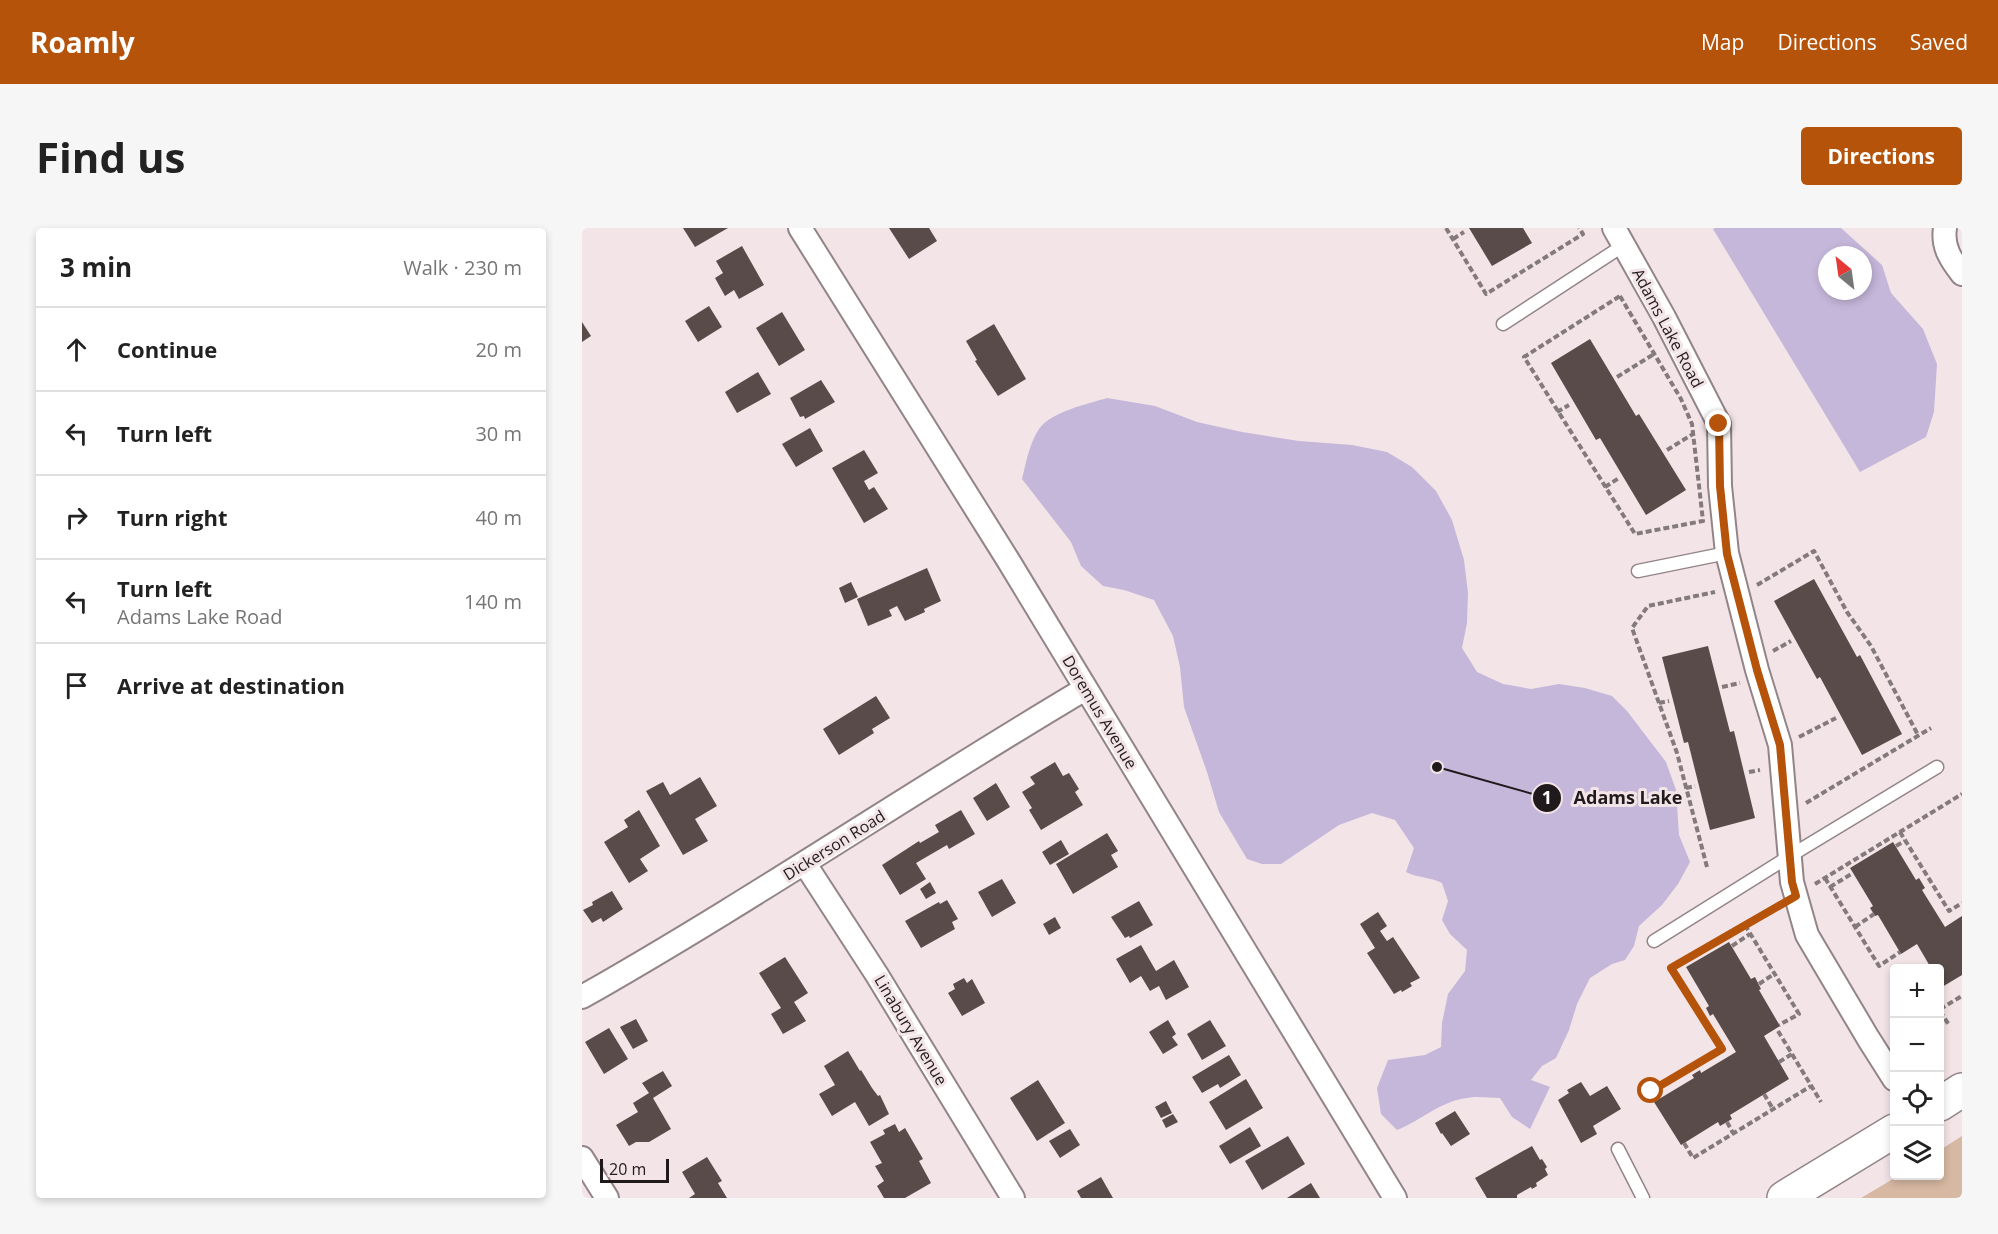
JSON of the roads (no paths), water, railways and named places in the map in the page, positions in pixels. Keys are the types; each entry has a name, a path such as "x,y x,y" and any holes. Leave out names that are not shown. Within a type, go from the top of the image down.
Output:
{"main road":[{"path":"1944,1101 1962,1090"},
{"path":"1784,1198 1890,1133"}],"street":[{"name":"Doremus Avenue","path":"800,228 1008,560 1395,1198"},
{"path":"1945,228 1943,239 1950,259 1962,274"},
{"name":"Adams Lake Road","path":"1619,237 1664,317 1719,424 1720,486 1727,554 1757,670 1780,745 1792,882 1807,935 1890,1072"},
{"name":"Dickerson Road","path":"582,997 805,864 1004,737 1085,689"},
{"name":"Linabury Avenue","path":"805,864 877,975 1013,1198"},
{"path":"582,1158 607,1198"}],"lane":[{"path":"1503,324 1619,237"},
{"path":"1638,572 1727,554"},
{"path":"1654,941 1937,767"},
{"path":"1618,1149 1643,1198"}],"place":[{"name":"Adams Lake","path":"1437,767"}]}
